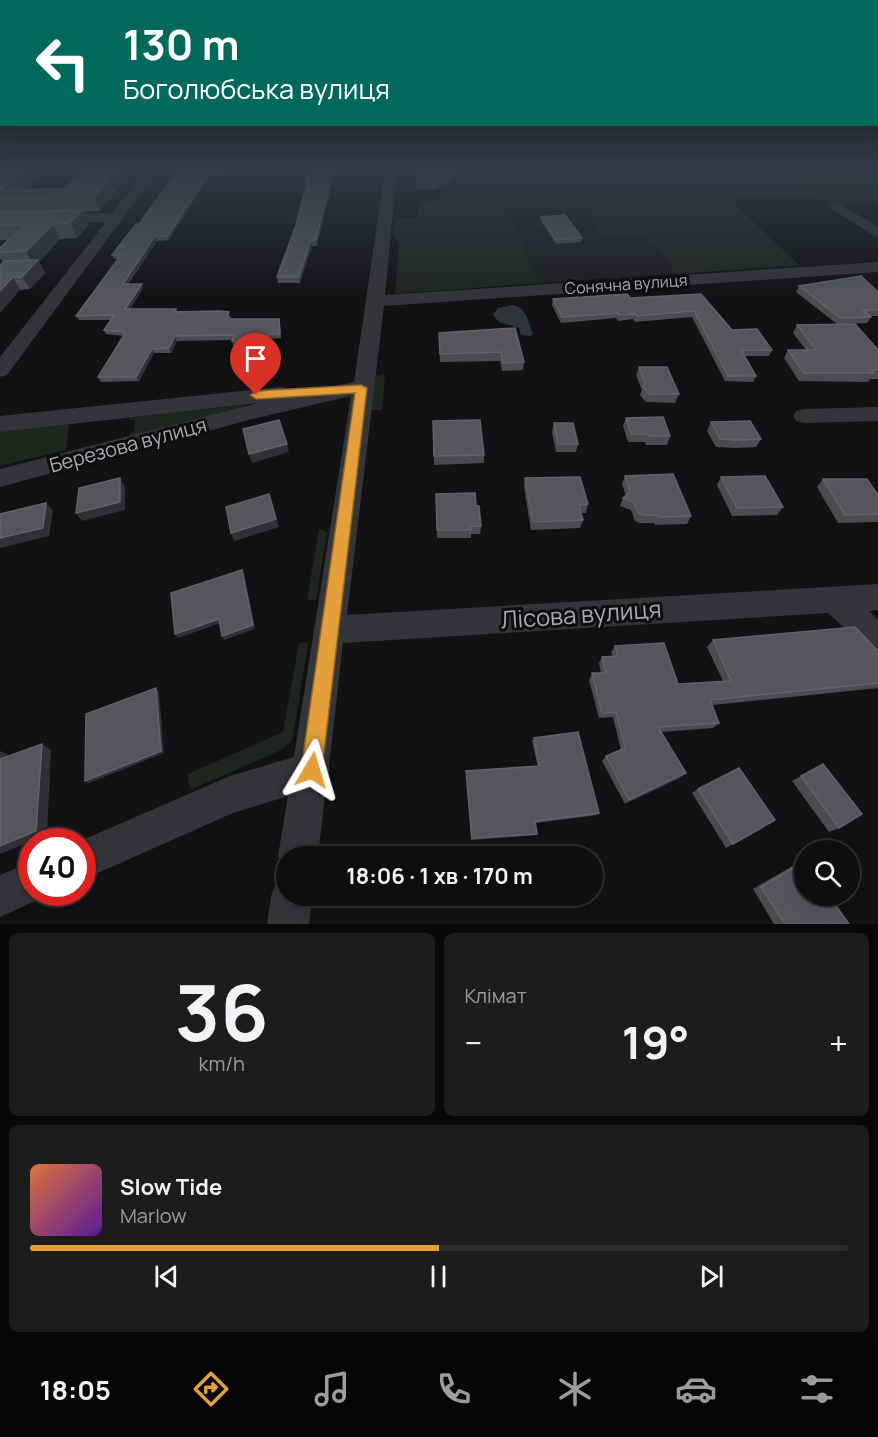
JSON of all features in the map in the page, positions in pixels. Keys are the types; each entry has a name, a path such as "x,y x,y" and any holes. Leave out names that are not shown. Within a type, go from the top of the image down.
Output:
{"street":[{"path":"0,370 121,212"},
{"path":"300,846 330,630 352,389 375,301 386,212"},
{"path":"846,212 878,234"},
{"path":"0,220 117,217"},
{"name":"Сонячна вулиця","path":"375,301 878,267"},
{"path":"0,424 256,395 352,389"},
{"name":"Березова вулиця","path":"0,478 352,389"},
{"path":"804,416 878,414"},
{"name":"Лісова вулиця","path":"330,630 878,597"},
{"path":"833,599 861,623 878,643"},
{"path":"96,854 230,795 312,770"},
{"path":"0,896 18,888"},
{"path":"288,924 291,906"}],"shaded area":[{"path":"417,212 511,212 539,283 395,294 399,244 393,234 394,218 417,218"},
{"path":"511,212 587,212 603,238 648,237 676,274 539,283"},
{"path":"586,212 743,212 799,265 676,274 648,237 603,239"},
{"path":"512,305 524,312 533,334 530,336 521,335 519,328 499,322 493,315 498,308"},
{"path":"385,374 382,410 369,410 372,377"},
{"path":"246,406 130,436 130,433 135,431 135,420 130,420 130,417"},
{"path":"69,423 66,450 0,466 0,432"},
{"path":"319,528 327,533 316,600 307,600"},
{"path":"299,643 308,643 292,741 281,750 190,790 188,774 283,732"}],"building":[{"path":"0,212 80,212 70,223 53,224 26,251 0,252 0,248 25,225 0,225"},
{"path":"148,212 183,212 168,236 155,236 123,284 142,284 125,309 176,309 174,312 220,311 229,312 227,319 279,319 280,334 268,334 267,338 257,338 256,341 232,341 234,335 175,336 169,348 152,349 136,377 98,377 126,332 104,330 114,315 76,316 121,255 112,255 136,224 139,224"},
{"path":"299,212 323,212 316,240 311,240 299,277 277,277"},
{"path":"565,215 582,238 556,240 541,217"},
{"path":"38,260 22,277 13,277 0,291 0,265 5,261"},
{"path":"861,276 878,292 878,310 863,310 871,317 841,318 799,286"},
{"path":"627,294 630,298 701,294 732,330 757,329 772,350 741,350 756,376 728,376 694,311 637,316 635,314 619,315 618,313 562,317 553,299"},
{"path":"855,324 878,350 878,370 871,370 874,373 804,373 788,350 816,350 797,325"},
{"path":"515,328 524,362 503,363 501,352 440,354 439,333"},
{"path":"639,367 667,367 679,394 649,394 643,387 645,383"},
{"path":"663,417 670,436 631,434 626,418"},
{"path":"279,420 287,444 249,454 243,429"},
{"path":"480,420 484,455 434,456 433,421"},
{"path":"750,421 761,439 720,439 711,422"},
{"path":"554,423 573,423 578,444 558,444"},
{"path":"673,474 691,516 643,515 638,513 634,502 623,498 630,492 625,476"},
{"path":"765,476 783,507 737,508 721,477"},
{"path":"580,477 588,504 579,505 583,520 533,522 525,478"},
{"path":"120,478 120,502 76,513 79,488"},
{"path":"823,479 867,479 878,495 878,514 845,515"},
{"path":"475,493 481,526 471,526 471,530 437,530 436,494"},
{"path":"269,494 276,519 231,533 226,507"},
{"path":"46,503 43,528 0,538 0,514"},
{"path":"242,570 253,625 222,636 219,619 175,634 171,593"},
{"path":"855,627 878,651 878,683 710,700 719,723 658,727 686,773 629,800 606,756 625,748 616,712 602,713 592,673 606,673 602,657 618,656 615,646 664,643 678,684 731,681 713,640"},
{"path":"156,688 161,751 85,781 86,714"},
{"path":"578,732 599,813 535,821 537,834 472,838 466,771 539,766 534,738"},
{"path":"42,744 36,828 18,828 18,838 0,846 0,759"},
{"path":"823,764 862,814 839,828 801,776"},
{"path":"739,768 775,820 733,844 698,789"},
{"path":"794,867 794,906 836,906 849,924 785,924 761,887"}],"route":[{"path":"256,395 361,388 312,770"}]}
